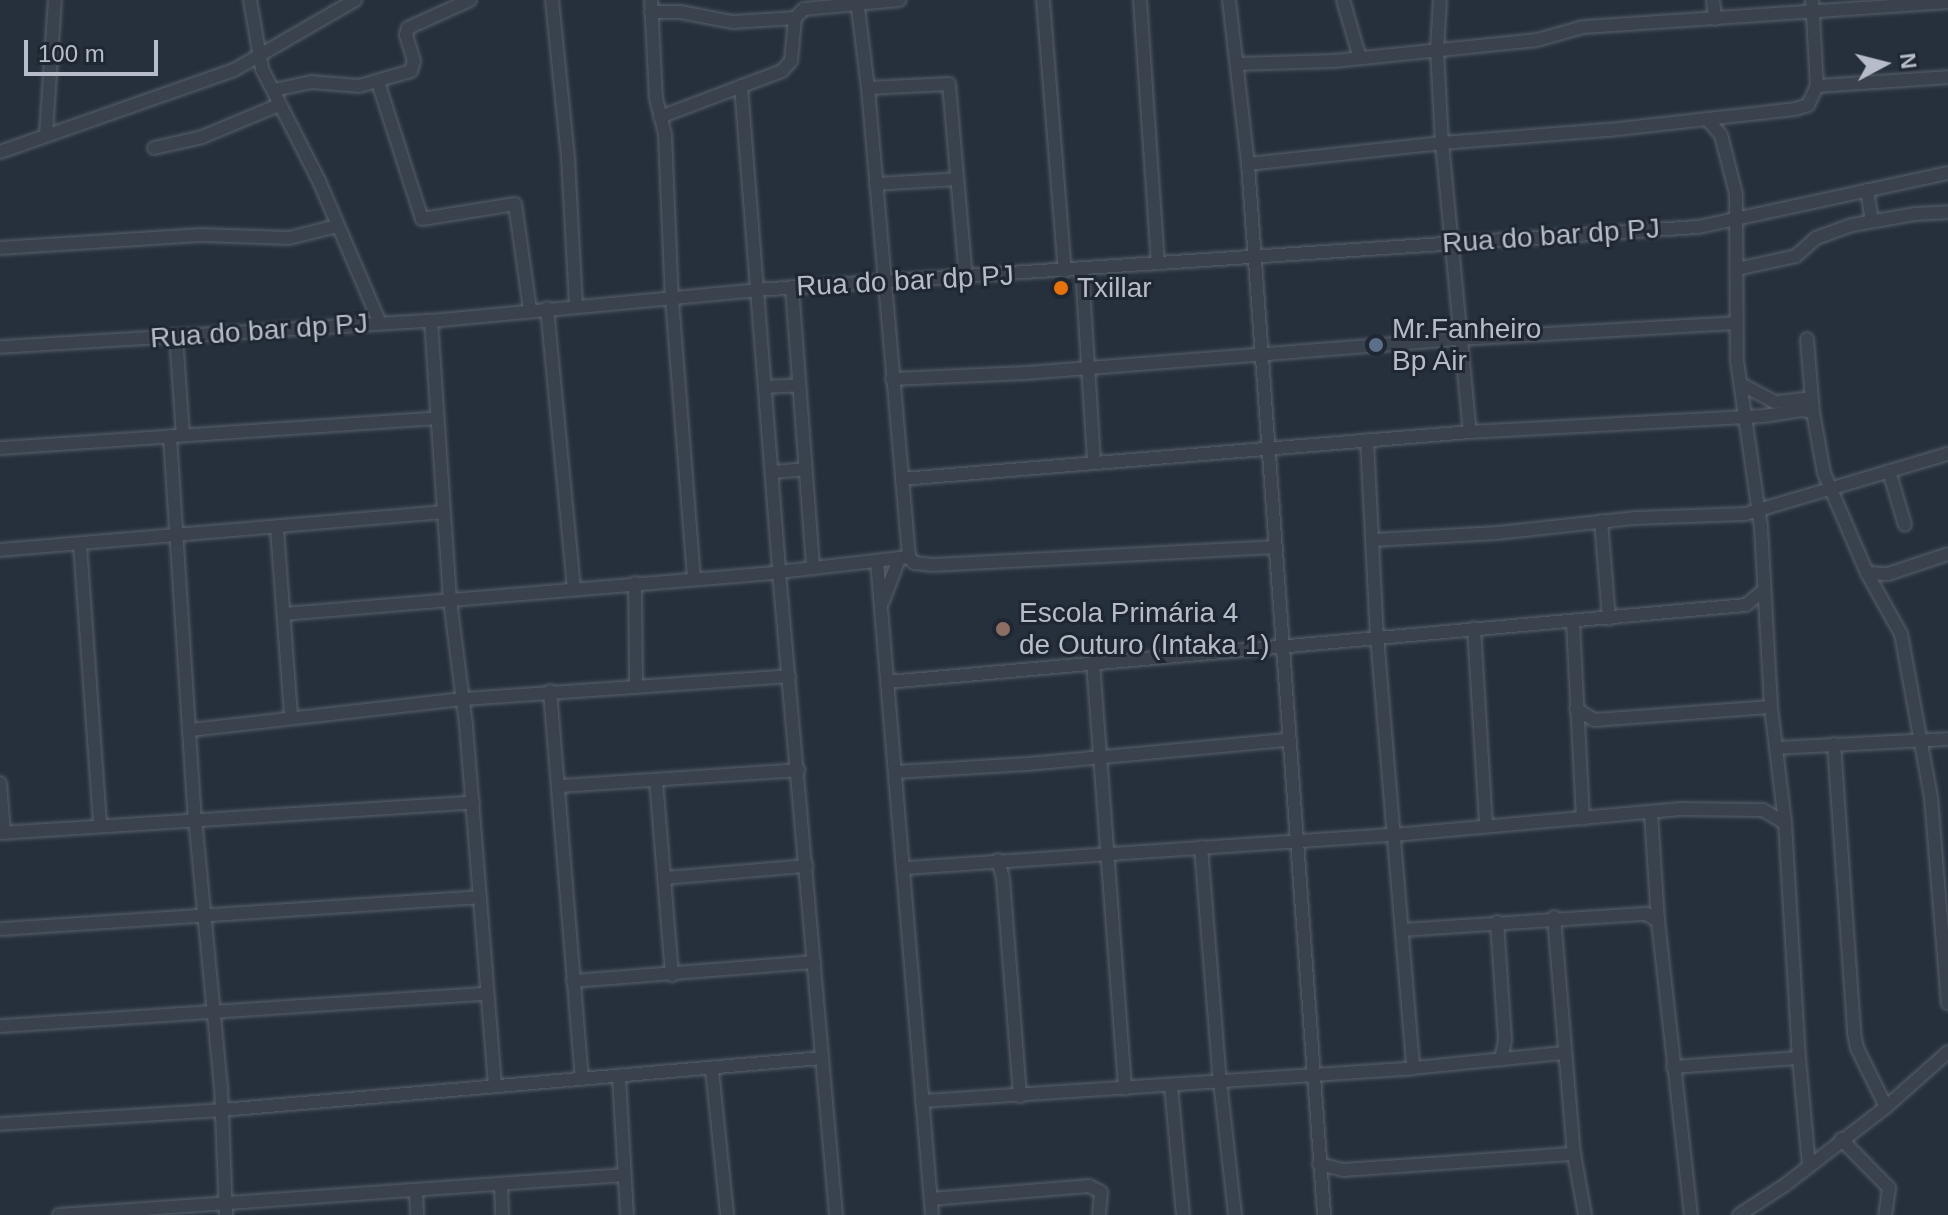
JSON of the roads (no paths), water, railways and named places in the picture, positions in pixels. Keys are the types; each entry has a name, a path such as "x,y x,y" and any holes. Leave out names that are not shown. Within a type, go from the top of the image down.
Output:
{"street":[{"path":"46,134 55,0"},
{"path":"250,0 259,55 279,105 319,181 380,323"},
{"path":"0,152 206,81 259,55 355,0"},
{"path":"274,90 311,82 359,86 378,82 414,67 406,35 408,28 470,0"},
{"path":"552,0 568,158 576,306"},
{"path":"694,579 672,299 665,135 660,117 651,6 733,22 790,22 804,9 818,6 900,0"},
{"path":"1043,0 1065,271"},
{"path":"1140,0 1158,263"},
{"path":"1229,0 1248,164 1276,547 1286,740 1324,1215"},
{"path":"1343,0 1360,58"},
{"path":"1440,0 1437,49 1442,143 1470,432"},
{"path":"1713,0 1715,19"},
{"path":"1237,64 1360,58 1537,40 1583,27 1715,19 1812,7 1948,2"},
{"path":"858,3 902,479 904,558 881,608"},
{"path":"1248,164 1726,117 1808,105 1817,86 1812,7"},
{"path":"660,117 782,71 791,61 790,22"},
{"path":"1817,86 1948,77"},
{"path":"378,82 422,219 515,204 530,310"},
{"path":"868,88 949,84 966,277"},
{"path":"741,86 779,572 836,1215"},
{"path":"154,148 202,137 279,105"},
{"path":"1721,135 1726,117"},
{"path":"1707,119 1721,135 1732,169 1742,415 1754,466 1771,707 1785,823 1799,1058 1809,1165"},
{"name":"Rua do bar dp PJ","path":"0,347 431,321 792,287 1393,249 1452,240 1698,227 1736,216 1948,173"},
{"path":"876,184 957,179"},
{"path":"1867,190 1872,220"},
{"path":"1737,269 1796,256 1816,238 1872,220 1948,212"},
{"path":"0,248 201,235 289,238 337,226"},
{"path":"1082,270 1094,462"},
{"path":"792,287 813,568"},
{"path":"547,308 574,588"},
{"path":"431,321 450,600 473,802 495,1086"},
{"path":"892,379 1736,323"},
{"path":"176,336 178,535 195,818 221,1086 215,1110 226,1209"},
{"path":"1807,339 1813,412 1824,473 1867,573 1901,634 1931,798 1948,1003"},
{"path":"1741,384 1775,402 1812,398"},
{"path":"765,387 799,385"},
{"path":"902,479 1470,432 1764,416 1802,410 1813,412"},
{"path":"0,448 436,418"},
{"path":"1367,440 1377,636 1413,1068"},
{"path":"1374,540 1757,512 1948,454"},
{"path":"773,472 805,469"},
{"path":"1889,471 1905,525"},
{"path":"0,550 277,529 443,512"},
{"path":"1601,521 1609,619"},
{"path":"277,529 291,717"},
{"path":"80,544 100,825"},
{"path":"284,614 779,572 904,558 914,563 933,565 1276,547"},
{"path":"1867,573 1888,574 1948,554"},
{"path":"877,561 932,1215"},
{"path":"1879,593 1888,574"},
{"path":"635,583 636,687"},
{"path":"888,682 1746,605 1764,590"},
{"path":"1746,605 1766,619"},
{"path":"1573,622 1583,819"},
{"path":"1474,628 1486,826"},
{"path":"1093,662 1125,1089"},
{"path":"190,730 550,691 789,676"},
{"path":"550,691 582,1079"},
{"path":"1576,709 1594,720 1771,707"},
{"path":"1578,735 1594,720"},
{"path":"1777,748 1948,739"},
{"path":"896,772 1286,740"},
{"path":"1834,744 1854,1033 1864,1065 1886,1107"},
{"path":"559,786 798,770"},
{"path":"656,780 672,975"},
{"path":"0,783 2,833 473,802"},
{"path":"1763,810 1782,791"},
{"path":"905,868 1394,835 1678,809 1763,810 1785,823"},
{"path":"1651,813 1658,921 1691,1215"},
{"path":"1201,847 1220,1081 1235,1215"},
{"path":"1003,879 1015,859"},
{"path":"998,860 1003,879 1020,1096"},
{"path":"665,878 806,866"},
{"path":"0,929 480,897"},
{"path":"1646,914 1657,904"},
{"path":"1402,930 1554,917 1646,914 1658,921"},
{"path":"1554,917 1574,1154 1585,1215"},
{"path":"1497,922 1505,1040 1501,1060"},
{"path":"573,981 814,962"},
{"path":"0,1026 487,994"},
{"path":"1505,1040 1519,1057"},
{"path":"1739,1215 1886,1107 1948,1052"},
{"path":"922,1101 1315,1076 1564,1053"},
{"path":"0,1124 215,1110 821,1058"},
{"path":"1673,1067 1799,1058"},
{"path":"712,1069 727,1215"},
{"path":"619,1076 627,1215"},
{"path":"1171,1086 1183,1215"},
{"path":"1841,1139 1889,1188 1885,1215"},
{"path":"1319,1164 1343,1170 1574,1154"},
{"path":"1322,1188 1343,1170"},
{"path":"59,1215 226,1209 625,1175"},
{"path":"501,1185 502,1215"},
{"path":"931,1199 1089,1186 1101,1192 1099,1215"},
{"path":"416,1193 417,1215"},
{"path":"324,1199 325,1215"}],"place":[{"name":"Txillar","path":"1061,288"},
{"name":"Mr.Fanheiro Bp Air","path":"1376,345"},
{"name":"Escola Primária 4 de Outuro (Intaka 1)","path":"1003,629"}]}
